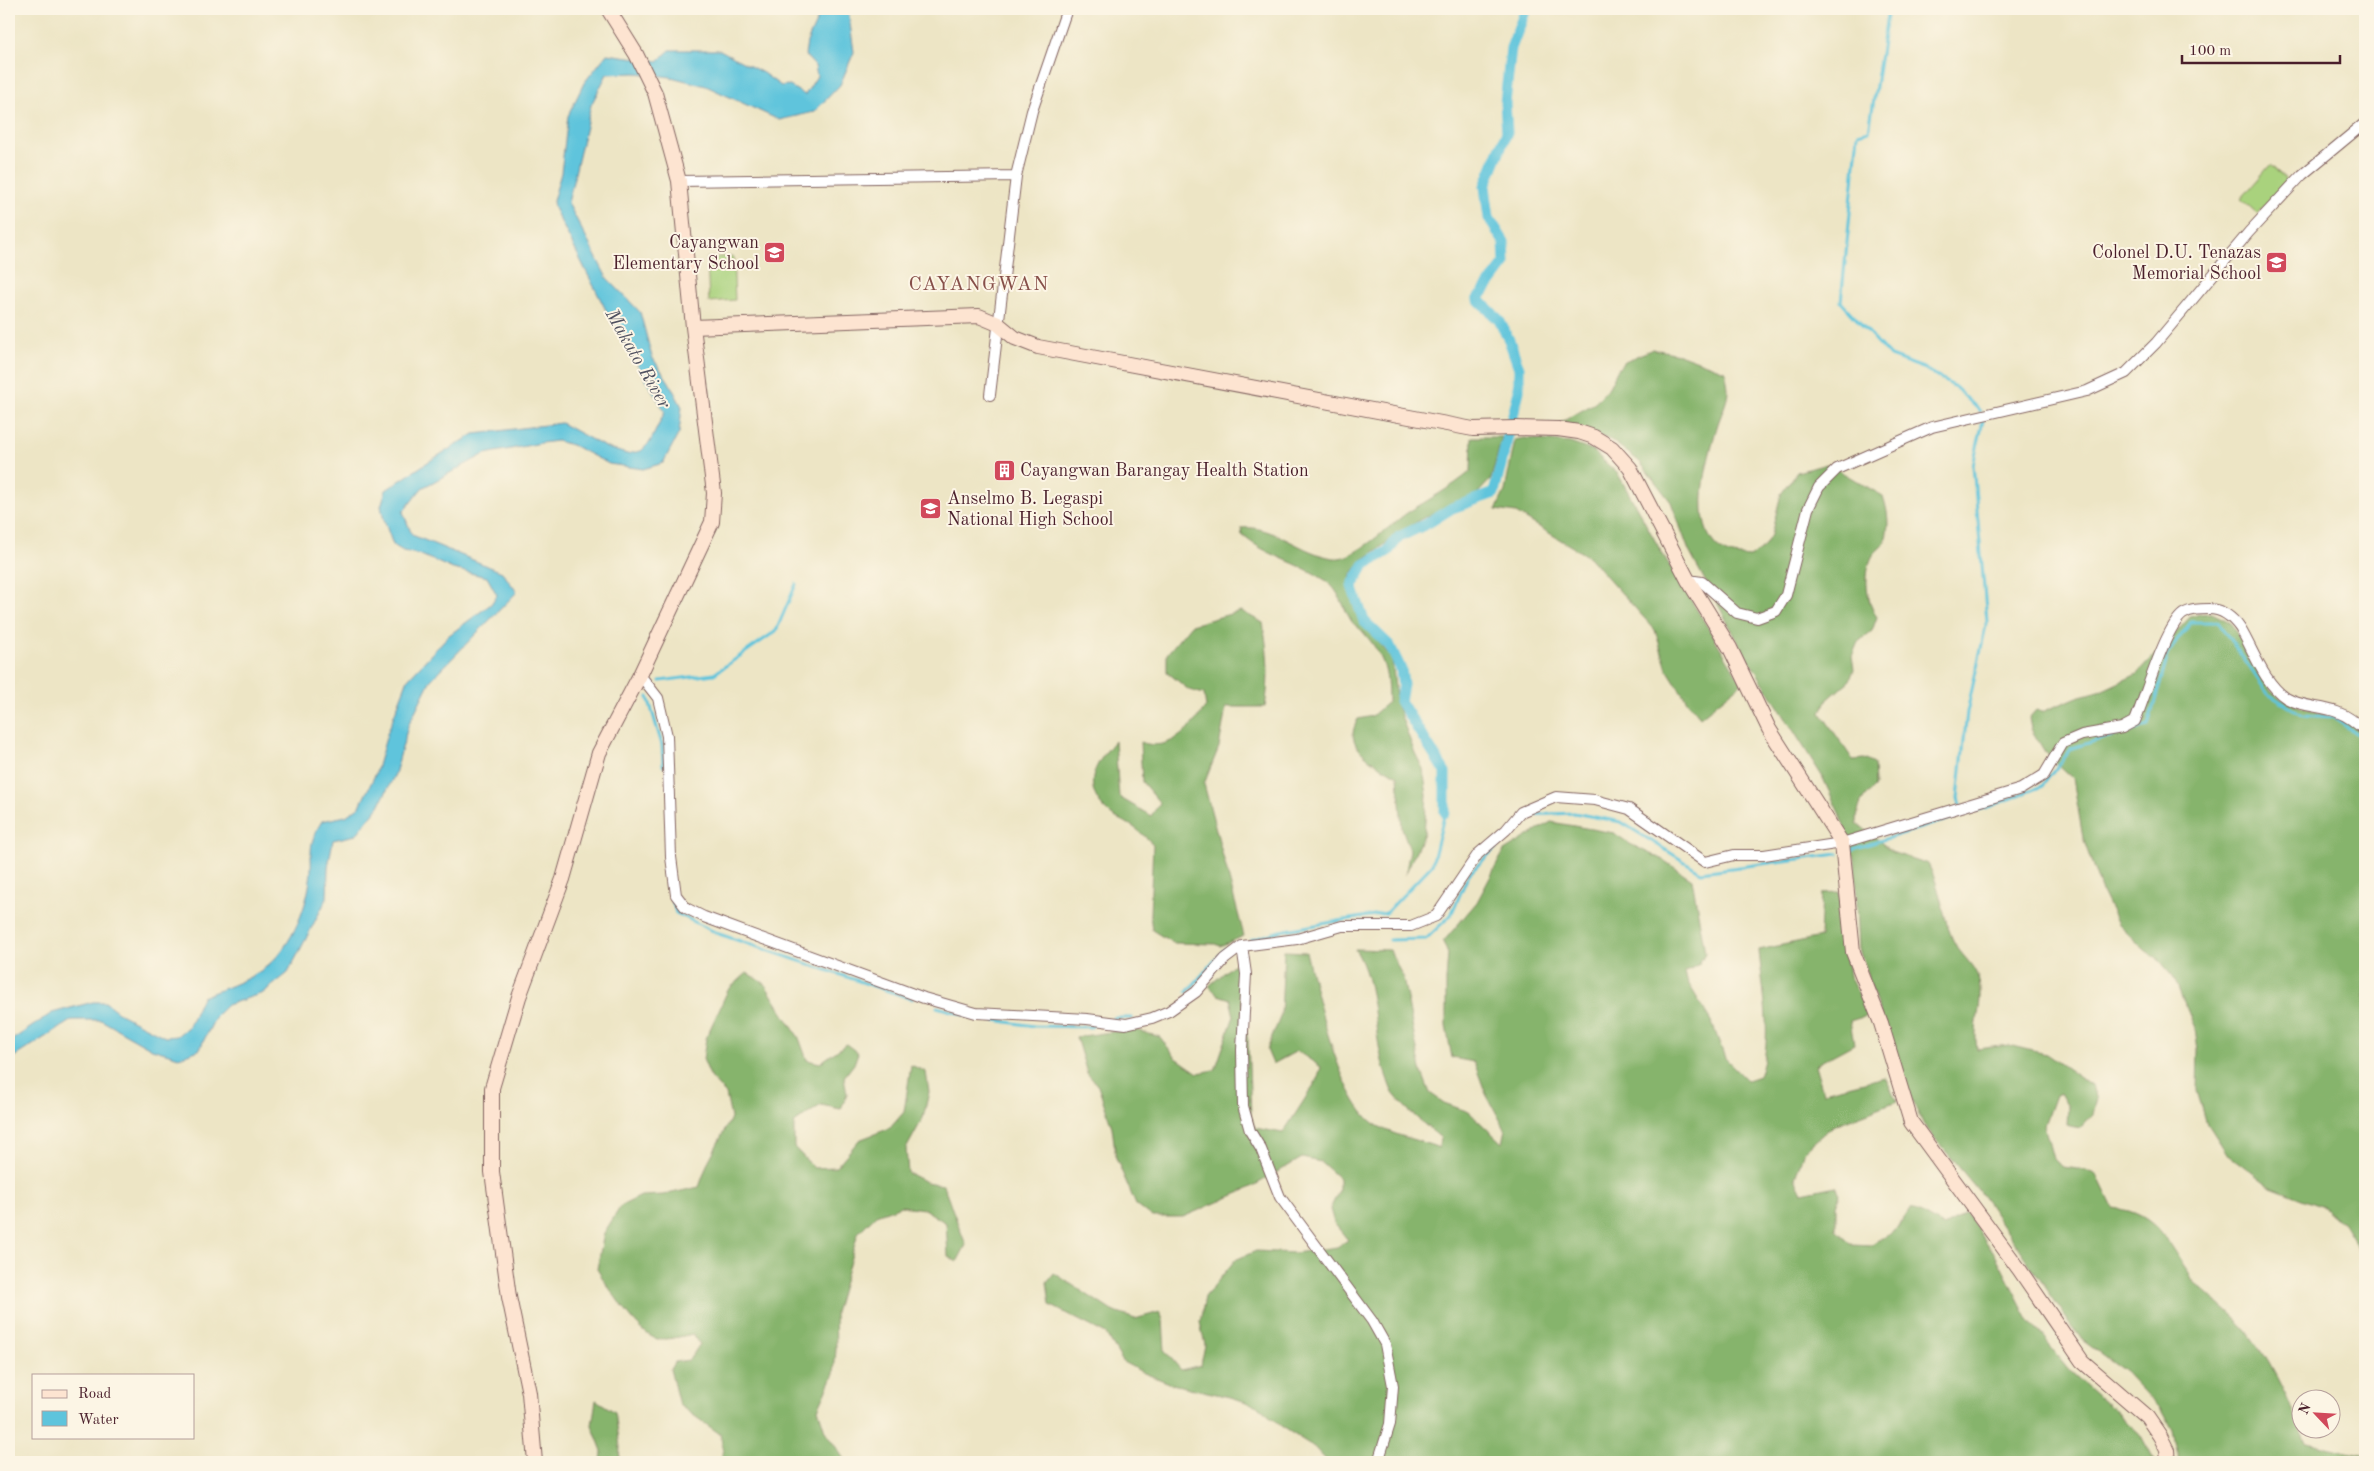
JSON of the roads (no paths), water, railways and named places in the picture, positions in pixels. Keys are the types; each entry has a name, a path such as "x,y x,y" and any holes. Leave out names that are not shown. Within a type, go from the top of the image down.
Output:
{"street":[{"path":"535,1462 528,1393 509,1297 492,1172 492,1088 519,997 563,879 599,753 640,675 712,522 714,492 693,327 679,181 655,93 636,54 608,9"},
{"path":"990,395 1016,176 1032,111 1067,9"},
{"path":"1688,580 1702,582 1737,613 1757,618 1776,612 1786,595 1808,509 1819,487 1837,469 1932,426 2086,391 2126,373 2156,343 2249,232 2302,175 2365,122"},
{"path":"679,181 1016,176"},
{"path":"693,327 979,316 998,324 1015,338 1038,347 1473,429 1515,428 1579,432 1594,437 1612,448 1630,468 1688,580 1730,648 1770,729 1842,843 1853,952 1881,1023 1911,1122 2019,1269 2082,1362 2148,1417 2167,1450 2168,1462"},
{"path":"640,675 658,698 667,736 671,857 676,895 686,908 704,918 924,998 976,1013 1087,1019 1126,1024 1152,1018 1169,1011 1196,992 1225,959 1242,946 1297,939 1342,926 1411,926 1436,916 1478,854 1506,830 1521,812 1556,797 1595,800 1629,809 1705,862 1734,855 1764,855 1842,843 2021,789 2044,775 2064,743 2082,734 2122,728 2135,721 2157,661 2169,636 2182,615 2195,609 2213,609 2230,616 2239,628 2266,676 2286,698 2302,704 2338,712 2358,724 2365,731"},
{"path":"1242,946 1246,974 1242,1050 1243,1106 1250,1131 1260,1149 1280,1197 1372,1321 1385,1344 1392,1386 1390,1424 1378,1462"}],"water":[{"name":"Makato River","path":"822,9 848,9 854,52 840,85 814,112 779,120 706,86 671,77 636,73 607,74 591,105 568,203 607,278 640,312 652,357 669,382 682,407 679,433 663,463 643,469 609,464 572,445 557,441 485,454 422,488 403,512 412,535 502,572 517,592 430,681 408,726 395,774 379,806 356,835 333,840 328,867 327,898 288,973 263,993 227,1005 216,1016 199,1050 179,1057 152,1049 101,1020 72,1020 9,1060 9,1042 52,1013 93,1002 105,1002 122,1015 165,1037 177,1036 189,1026 202,997 233,985 262,970 272,962 288,942 305,905 310,880 312,844 322,821 346,816 360,806 376,773 387,734 408,679 448,636 491,604 497,595 487,577 453,569 421,555 403,551 393,545 381,506 386,490 474,434 561,423 607,448 627,454 641,451 650,442 665,412 610,318 554,208 553,201 561,173 568,116 584,83 607,54 658,61 670,50 720,50 763,73 781,86 788,85 805,95 817,76 815,66 805,55 807,42"}],"waterway":[{"path":"1445,812 1445,772 1400,701 1403,685 1401,669 1390,646 1364,621 1352,586 1364,565 1388,551 1399,537 1428,523 1452,508 1494,493 1519,391 1519,368 1509,340 1499,320 1478,299 1505,263 1504,242 1489,218 1485,186 1507,132 1505,103 1511,48 1526,9"},
{"path":"1888,9 1869,131 1858,134 1841,302 1890,356 1923,368 1955,387 1980,411"},
{"path":"1960,805 1958,798 1967,712 1987,621 1973,465 1983,421"},
{"path":"660,681 714,674 776,631 796,584"},
{"path":"1847,851 1991,806 2042,786 2072,748 2148,725 2169,652 2191,622 2218,622 2268,694 2303,715 2332,717 2363,738 2365,768"},
{"path":"648,697 662,745 663,766"},
{"path":"1251,940 1280,931 1386,913 1432,865 1445,812"},
{"path":"1390,940 1426,939 1451,915 1469,874 1529,815 1574,813 1621,822 1701,872 1838,854"},
{"path":"668,867 669,888 676,913 719,934 912,999"},
{"path":"1187,992 1225,949 1238,945"},
{"path":"937,1007 972,1017"},
{"path":"981,1018 1034,1026 1091,1027 1097,1022"},
{"path":"1114,1018 1132,1018"}],"place":[{"name":"Cayangwan Elementary School","path":"775,252"},
{"name":"Colonel D.U. Tenazas Memorial School","path":"2277,262"},
{"name":"Cayangwan Barangay Health Station","path":"1004,470"},
{"name":"Anselmo B. Legaspi National High School","path":"931,508"}],"district":[{"name":"CAYANGWAN","path":"979,283"}]}
